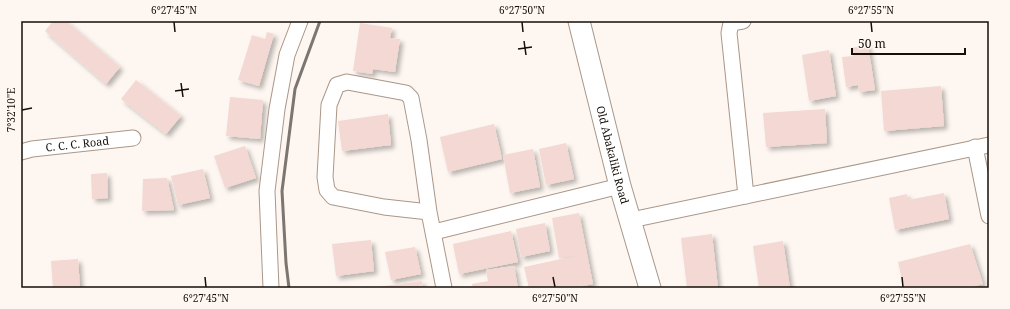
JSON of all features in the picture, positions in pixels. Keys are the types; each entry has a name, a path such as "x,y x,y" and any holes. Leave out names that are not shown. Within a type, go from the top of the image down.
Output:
{"main road":[{"name":"Old Abakaliki Road","path":"579,21 620,186 650,288"}],"street":[{"path":"271,288 267,191 277,109 287,55 300,21"},
{"path":"743,21 731,23 729,33 746,196"},
{"path":"429,212 384,207 333,197 327,190 325,177 329,105 337,85 347,82 354,83 406,93 411,98 419,140 429,212 444,288"},
{"name":"C. C. C. Road","path":"21,152 32,149 133,138"},
{"path":"631,220 982,146 989,216"},
{"path":"434,232 620,186"}],"building":[{"path":"53,21 66,21 120,67 106,84 45,31"},
{"path":"360,23 392,28 390,38 400,39 395,72 373,69 372,74 353,71"},
{"path":"267,32 274,34 259,86 238,80 252,35 265,39"},
{"path":"868,45 875,90 859,92 858,85 846,87 842,57 853,56 851,48"},
{"path":"829,50 836,96 809,101 802,55"},
{"path":"136,80 181,116 166,134 121,99"},
{"path":"941,86 944,126 884,131 881,91"},
{"path":"230,97 263,100 260,139 226,136"},
{"path":"825,109 827,143 766,147 763,113"},
{"path":"388,114 391,145 342,151 338,121"},
{"path":"494,124 502,159 448,172 440,137"},
{"path":"566,143 574,179 546,185 539,149"},
{"path":"245,146 256,178 225,188 214,156"},
{"path":"533,149 540,187 510,193 503,155"},
{"path":"203,169 210,198 178,205 171,176"},
{"path":"107,173 108,198 92,199 91,174"},
{"path":"167,178 174,210 142,211 143,179"},
{"path":"944,193 949,219 895,230 889,198 907,194 908,200"},
{"path":"579,213 593,284 573,288 529,288 524,267 575,256 559,258 552,218"},
{"path":"545,223 550,251 521,257 516,229"},
{"path":"511,231 518,262 459,274 453,244"},
{"path":"712,234 718,288 687,288 681,238"},
{"path":"371,240 374,271 336,276 332,244"},
{"path":"783,241 790,288 759,288 753,246"},
{"path":"970,244 983,284 968,288 904,288 898,262"},
{"path":"415,247 421,274 391,280 385,252"},
{"path":"78,259 80,288 53,288 51,261"},
{"path":"514,266 518,288 473,288 472,284 488,281 486,270"},
{"path":"422,281 423,288 377,288 377,287"}],"railway":[{"path":"289,288 282,191 295,89 320,21"}]}
